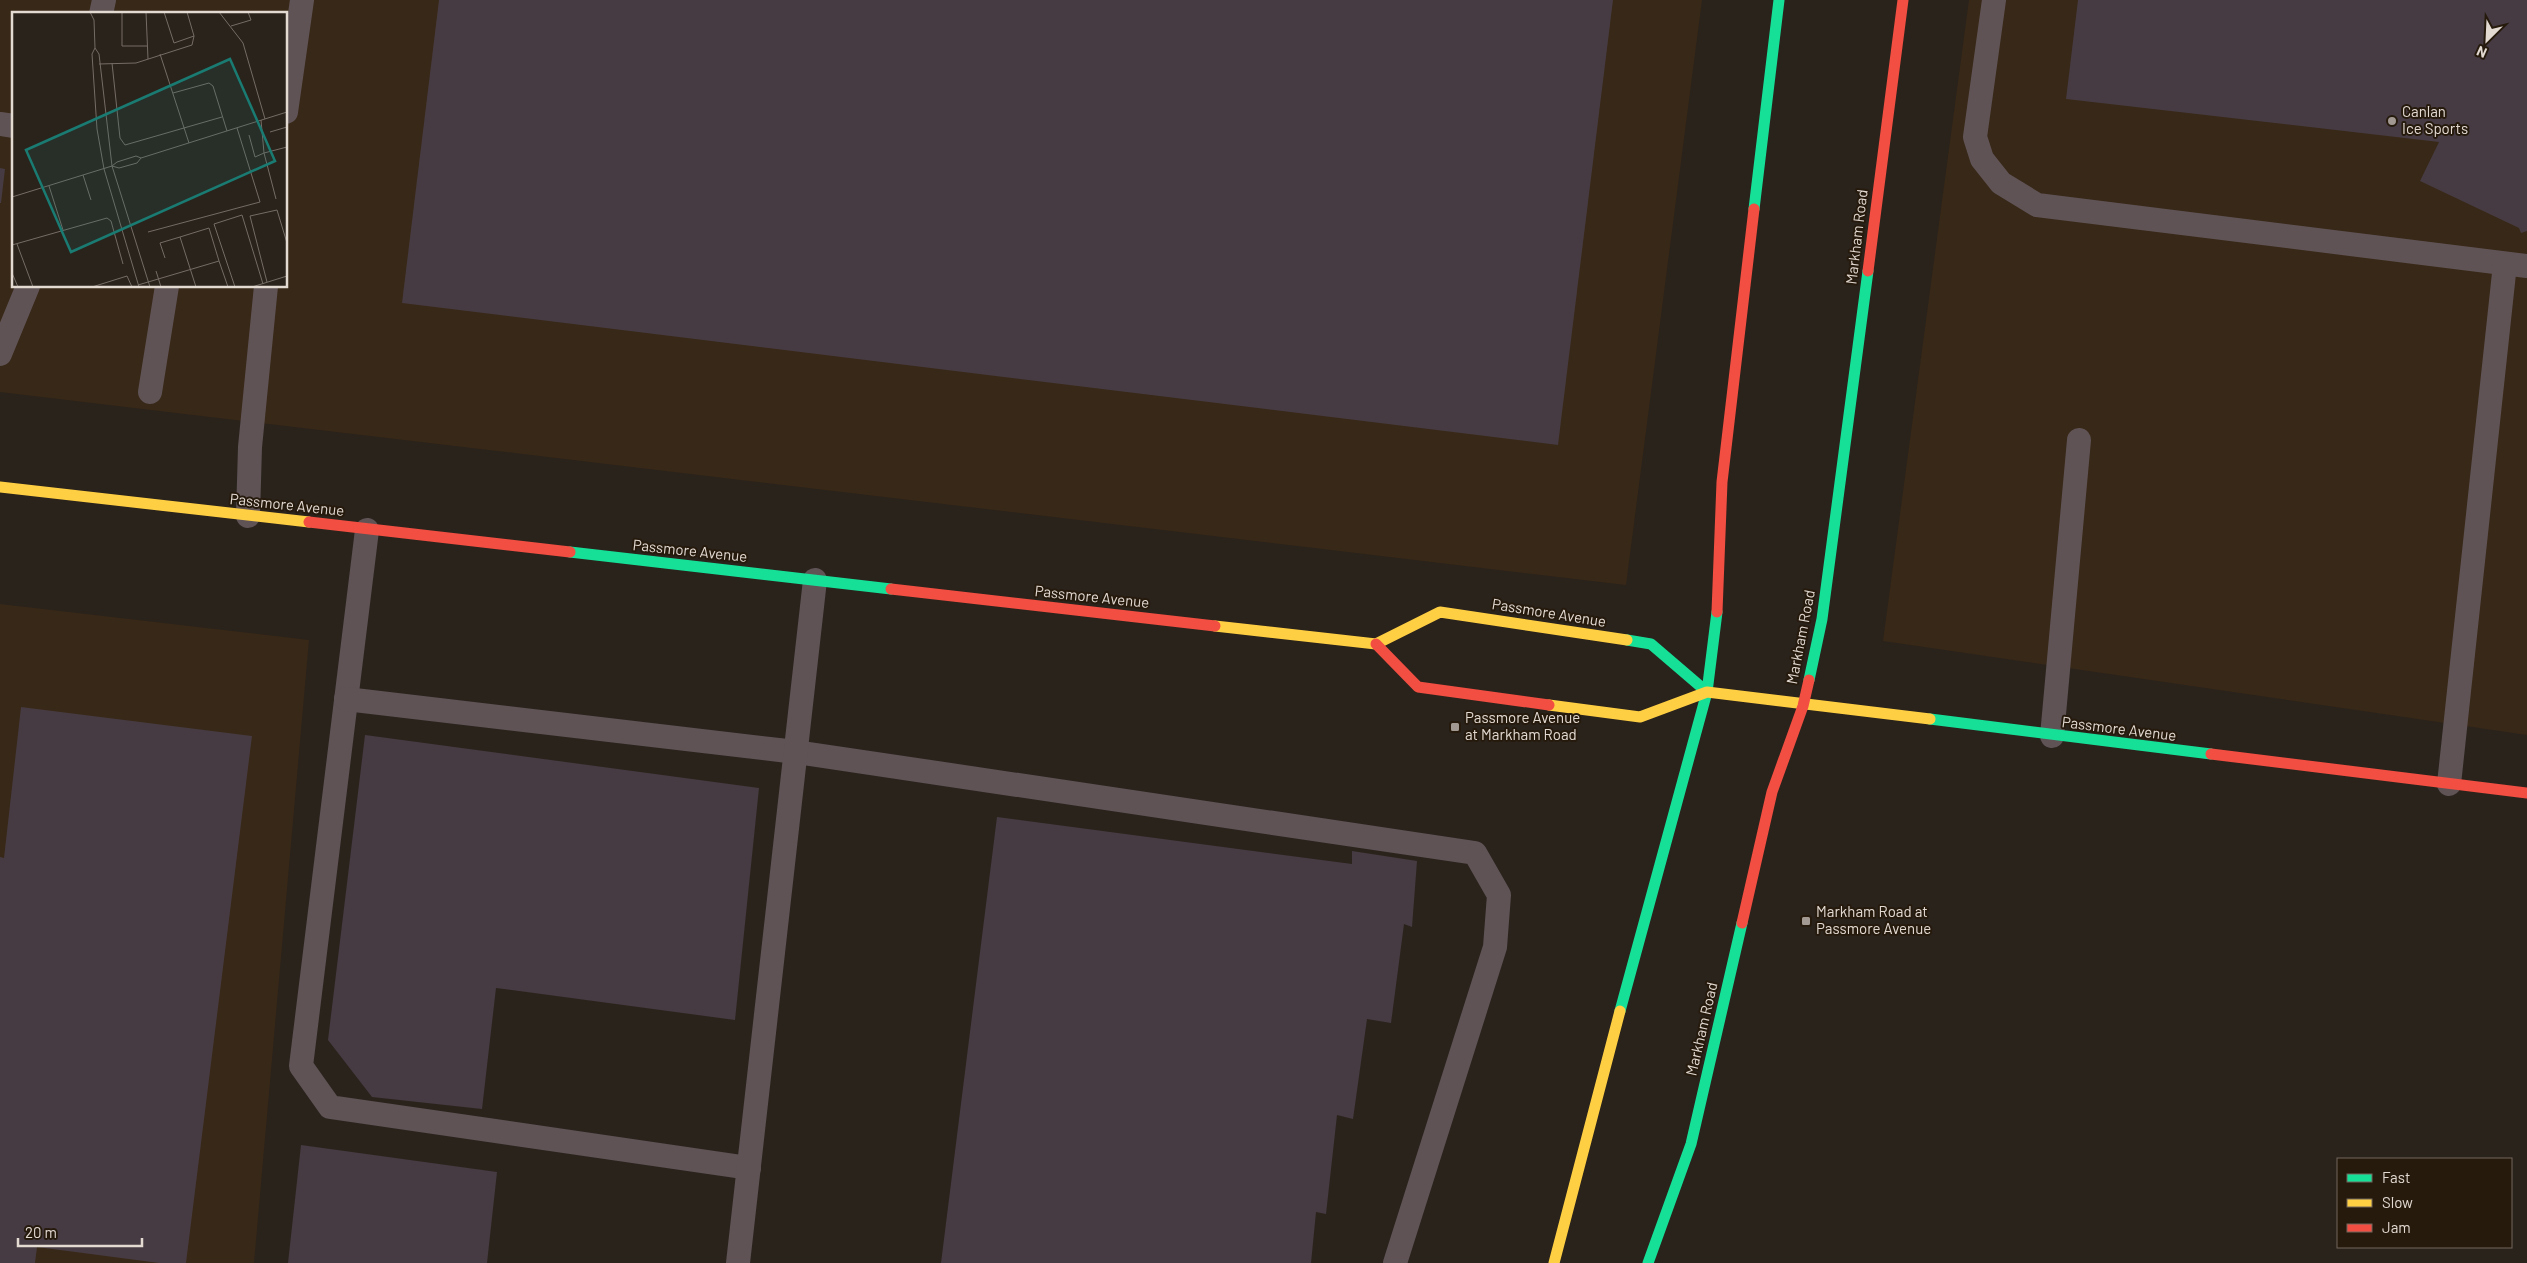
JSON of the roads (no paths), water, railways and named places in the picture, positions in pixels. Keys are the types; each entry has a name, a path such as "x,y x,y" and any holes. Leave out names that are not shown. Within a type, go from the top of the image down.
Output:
{"street":[{"path":"1554,1263 1680,785 1707,692 1718,604 1722,482 1779,0"},
{"name":"Markham Road","path":"1648,1263 1691,1144 1772,792 1803,706 1822,619 1903,0"},
{"name":"Passmore Avenue","path":"0,487 1376,644 1440,612 1652,644 1707,692"},
{"name":"Passmore Avenue","path":"1376,644 1418,687 1640,717 1707,692 1803,706 2527,793"}],"lane":[{"path":"288,98 302,0"},
{"path":"1994,0 1975,137 1982,159 2001,183 2037,205 2516,265 2449,784"},
{"path":"0,354 27,288"},
{"path":"150,392 168,288"},
{"path":"248,516 250,446 266,288"},
{"path":"2052,736 2079,440"},
{"path":"366,530 301,1066 330,1108 749,1168"},
{"path":"738,1263 815,580"},
{"path":"346,699 796,752 1475,853 1499,895 1495,947 1395,1263"}],"place":[{"name":"Canlan Ice Sports","path":"2392,121"},
{"name":"Passmore Avenue at Markham Road","path":"1455,727"},
{"name":"Markham Road at Passmore Avenue","path":"1806,921"}]}
